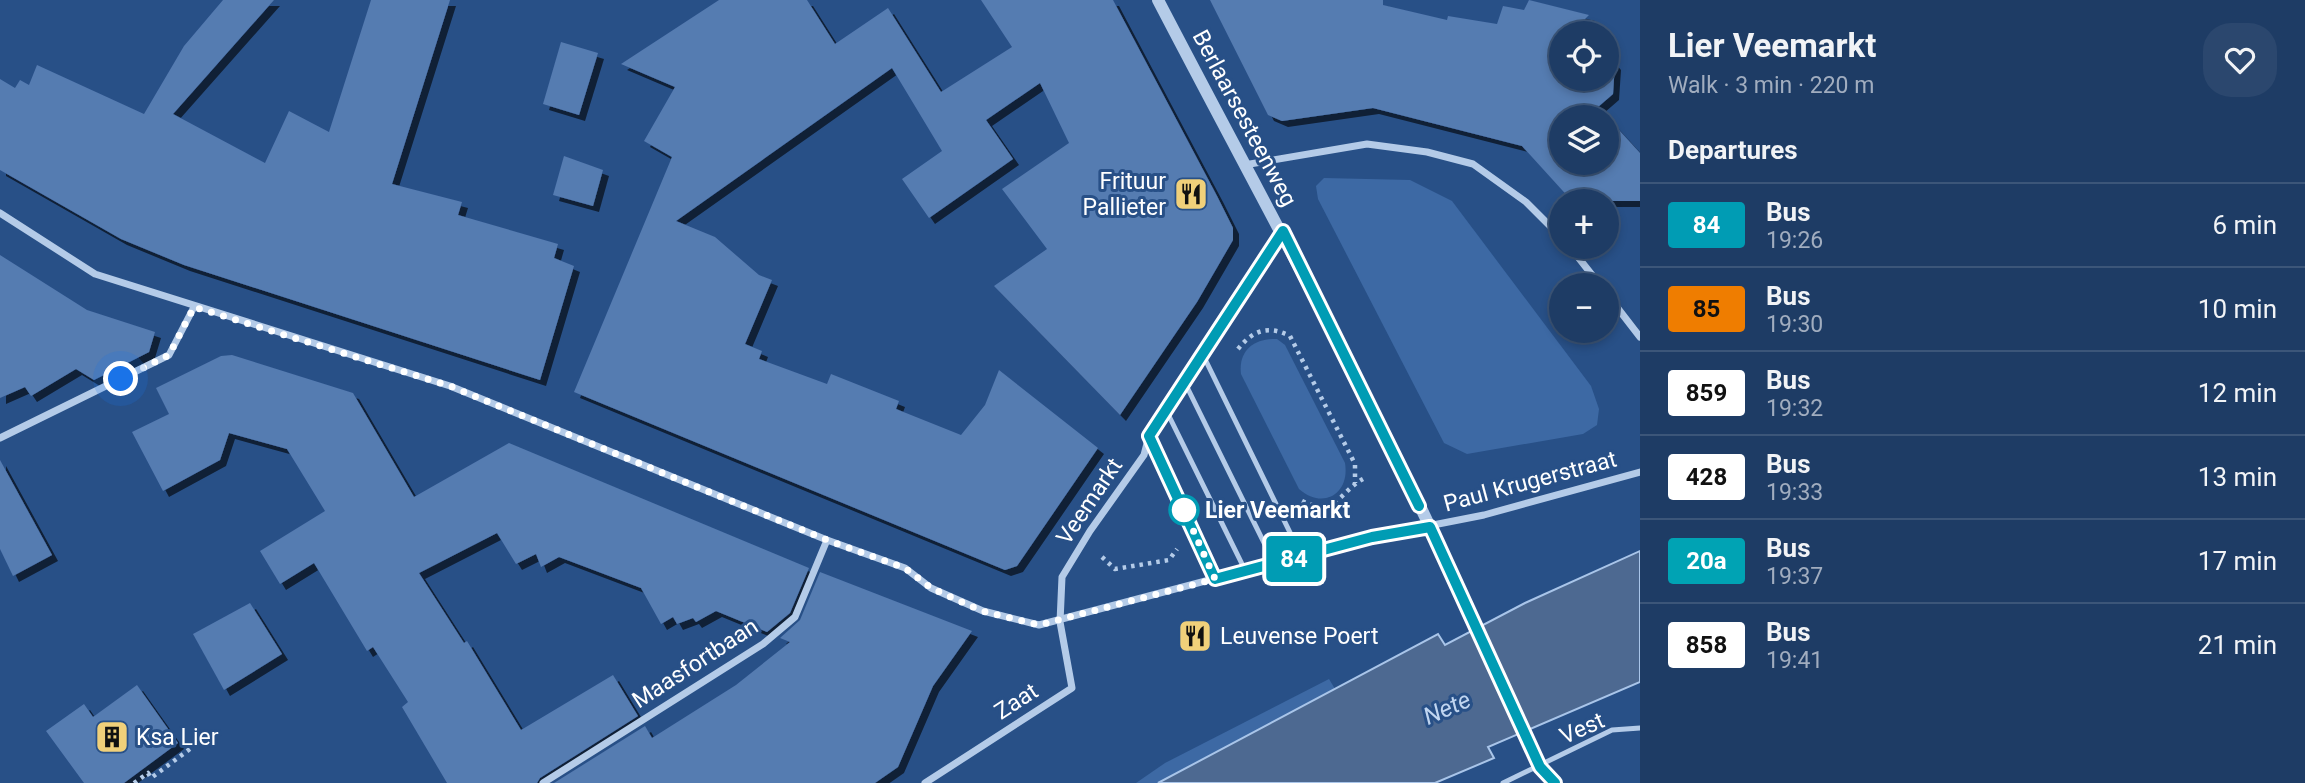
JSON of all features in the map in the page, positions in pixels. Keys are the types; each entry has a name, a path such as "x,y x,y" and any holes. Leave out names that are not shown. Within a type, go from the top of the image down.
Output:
{"street":[{"name":"Berlaarsesteenweg","path":"1158,0 1244,165 1283,231 1430,527 1530,747 1540,767 1555,783"},
{"path":"1244,165 1367,144 1427,152 1473,164 1526,202 1549,225"},
{"path":"0,213 95,274 450,386 827,540 905,568 931,588 982,611 1039,625 1060,622 1372,537 1430,527"},
{"name":"Veemarkt","path":"1060,622 1062,577 1090,531 1144,455 1149,436 1283,231"},
{"path":"1580,259 1591,273"},
{"path":"0,438 169,355 194,307"},
{"path":"1619,310 1640,337"},
{"name":"Paul Krugerstraat","path":"1430,527 1640,472"},
{"name":"Maasfortbaan","path":"543,783 763,644 795,617 827,540"},
{"name":"Zaat","path":"925,783 1072,688 1060,622"}],"lane":[{"path":"1203,355 1302,557"},
{"path":"1185,383 1274,563"},
{"path":"1166,410 1245,570"},
{"path":"1149,436 1215,579"},
{"name":"Vest","path":"1503,783 1612,730 1640,728"}],"path":[{"path":"1234,353 1258,330 1277,329 1290,335 1356,464 1355,484"},
{"path":"1301,501 1312,507 1324,508 1337,502 1363,479"},
{"path":"1098,547 1100,555 1115,569 1169,560 1180,544"},
{"path":"134,783 148,773 151,778 202,740"}],"shaded area":[{"path":"1324,178 1410,180 1452,201 1549,330 1549,343 1559,343 1591,386 1599,409 1597,425 1583,434 1467,454 1444,443 1318,199 1316,186"},
{"path":"1277,339 1285,345 1345,463 1343,483 1333,496 1317,498 1299,489 1241,374 1242,358 1250,347 1255,343"},
{"path":"1329,679 1335,689 1158,783 1136,783 1165,763"}],"water":[{"name":"Nete","path":"1640,551 1640,682 1488,747 1494,758 1435,783 1158,783 1438,634 1445,645 1525,603"}],"building":[{"path":"223,0 274,0 173,114 265,163 289,111 329,132 371,0 450,0 392,184 462,202 458,215 558,244 554,258 574,266 540,380 184,265 121,239 0,170 0,79 15,88 20,80 29,85 37,65 144,114 184,46"},
{"path":"719,0 807,0 835,44 888,8 941,92 1012,47 981,0 1113,0 1217,196 1233,228 1233,240 1197,302 1120,415 994,286 1047,249 1002,189 1069,143 1040,83 986,120 1013,159 929,218 902,179 942,151 892,68 676,221 715,237 759,275 772,280 745,344 762,351 759,359 827,384 831,374 899,401 896,409 961,435 985,405 999,370 1098,448 1017,566 1005,570 574,392 672,157 644,141 675,87 621,64"},
{"path":"1210,0 1383,0 1383,5 1447,20 1448,16 1497,24 1503,6 1524,10 1529,0 1589,15 1583,21 1549,21 1549,91 1613,91 1600,105 1549,105 1549,175 1619,175 1619,130 1640,153 1640,201 1619,201 1619,189 1561,189 1522,146 1373,108 1282,121 1268,115"},
{"path":"561,42 598,53 579,115 543,104"},
{"path":"564,156 603,170 593,206 553,195"},
{"path":"0,255 87,310 155,332 149,352 94,380 76,369 31,396 25,387 0,398"},
{"path":"232,355 353,393 414,497 509,443 809,568 790,613 767,632 716,611 696,622 693,618 677,624 673,617 661,624 641,588 559,557 541,567 536,554 516,564 497,533 419,573 464,643 467,641 521,730 613,675 638,716 540,778 537,783 447,783 402,707 408,702 373,647 367,651 314,563 280,584 260,551 325,511 287,449 229,433 220,460 163,491 132,432 169,414 156,388 221,356"},
{"path":"0,460 52,555 13,576 0,549"},
{"path":"820,572 972,631 933,686 898,767 875,783 554,783 645,726 652,738 736,685 790,642 780,638 800,620"},
{"path":"250,603 282,654 224,690 193,634"},
{"name":"Ksa Lier","path":"137,685 178,743 124,783 84,783 46,731 84,704 93,717"}],"bus line":[{"name":"84","path":"1419,506 1283,231 1149,436 1215,579 1354,544 1372,537 1430,527 1540,767 1555,783"}],"place":[{"name":"Frituur Pallieter","path":"1191,194"},
{"name":"Lier Veemarkt","path":"1184,510"},
{"name":"Leuvense Poert","path":"1195,636"},
{"name":"Ksa Lier","path":"112,737"}],"route":[{"path":"121,379 169,355 194,307 450,386 827,540 905,568 931,588 982,611 1039,625 1060,622 1215,579 1184,510"}]}
